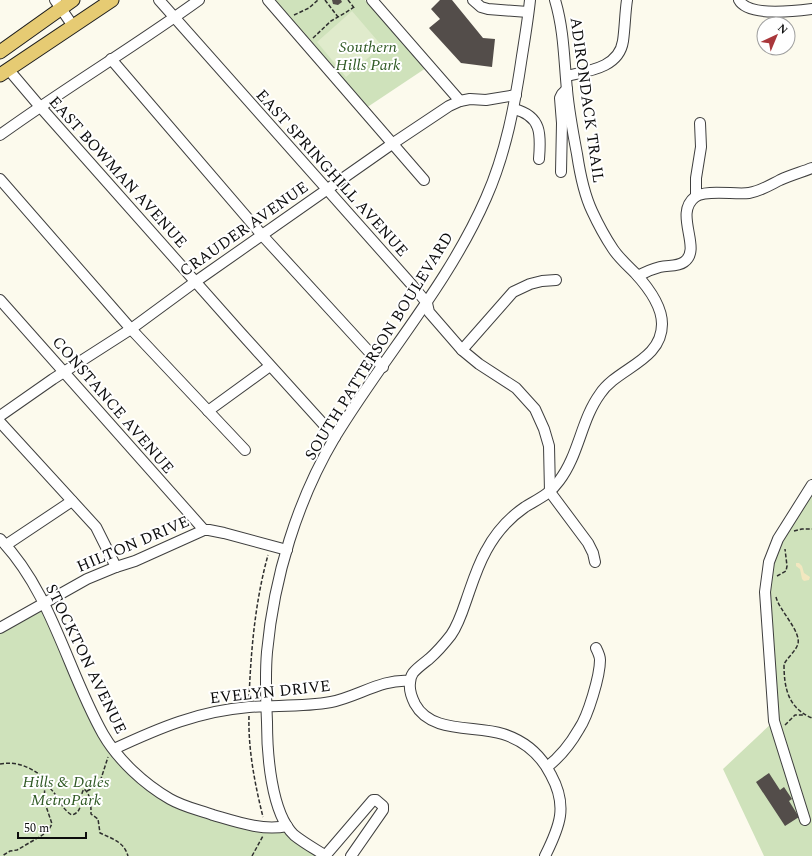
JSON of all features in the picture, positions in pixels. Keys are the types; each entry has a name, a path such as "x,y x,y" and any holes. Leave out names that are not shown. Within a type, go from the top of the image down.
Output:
{"main road":[{"path":"0,52 57,4 73,0"},
{"path":"7,68 112,0"}],"street":[{"name":"EAST SPRINGHILL AVENUE","path":"159,0 427,303 429,312 462,350 479,364 516,388 535,409 544,429 548,446 550,492"},
{"path":"0,135 40,106 199,0"},
{"path":"268,0 424,180"},
{"path":"372,0 460,101"},
{"path":"473,0 481,7 488,9 498,4 528,12"},
{"name":"SOUTH PATTERSON BOULEVARD","path":"326,856 294,834 287,826 280,812 269,764 266,706 267,653 278,586 297,517 312,482 335,437 427,303 472,227 486,197 498,168 514,109 530,0"},
{"name":"ADIRONDACK TRAIL","path":"410,681 414,672 431,657 453,633 460,619 473,579 493,540 513,517 550,492 560,480 576,452 590,413 601,392 614,379 638,364 646,357 656,345 660,336 662,326 659,308 655,300 638,276 613,250 592,210 585,193 579,169 567,89 562,30 555,0"},
{"path":"566,76 598,68 617,57 623,42 627,0"},
{"path":"739,0 745,6 762,11 778,12 808,6"},
{"path":"57,4 73,26"},
{"path":"111,59 262,235 382,367"},
{"name":"EAST BOWMAN AVENUE","path":"7,68 195,282 335,437"},
{"path":"561,172 562,123 560,98 567,89"},
{"name":"CRAUDER AVENUE","path":"0,416 131,329 262,235 449,106 460,101 470,99 486,100 516,95"},
{"path":"514,109 525,113 533,120 538,128 541,140 539,160"},
{"path":"696,196 696,178 700,147 700,123"},
{"path":"638,276 652,269 678,265 688,259 691,245 686,218 691,201 696,196 712,193 748,193 760,190 782,179 812,168"},
{"path":"0,179 131,329 245,450"},
{"path":"462,350 513,292 530,284 556,280"},
{"name":"CONSTANCE AVENUE","path":"0,300 204,530"},
{"path":"208,411 270,366"},
{"path":"0,422 96,527 116,566"},
{"path":"805,820 774,721 765,592 769,562 778,539 812,485"},
{"path":"550,492 588,543 593,553 595,562"},
{"path":"3,542 72,501"},
{"name":"HILTON DRIVE","path":"0,628 87,579 116,566 135,561 204,530 224,533 287,550"},
{"name":"STOCKTON AVENUE","path":"3,542 29,575 44,604 86,701 104,735 132,770 147,783 172,800 186,806 266,828 287,826"},
{"path":"547,767 562,752 581,727 596,680 600,660 596,648"},
{"name":"EVELYN DRIVE","path":"113,747 157,729 192,717 229,710 266,706 304,705 331,702 351,697 383,684 400,680 410,681"},
{"path":"410,681 412,697 417,708 430,720 439,724 490,731 514,738 537,754 547,767 558,790 561,813 558,829 545,856"},
{"path":"326,856 373,800 376,800 384,806 383,810 351,856"}],"path":[{"path":"292,16 310,8 318,0"},
{"path":"325,0 338,17"},
{"path":"305,44 316,36 331,21 354,8 348,0"},
{"path":"793,532 802,529 812,529"},
{"path":"775,579 786,571 787,566 784,546"},
{"path":"775,595 777,603 798,639 798,644 794,652 784,664 784,674 788,694 792,704 804,715"},
{"path":"778,734 795,715 804,715 812,718"},
{"path":"45,785 50,788 66,812 72,815 77,813 81,807 82,792 84,789 87,791 99,785 100,778 113,747"},
{"path":"0,764 20,764 31,768 43,777 45,785 44,800 52,824 48,831 17,850 10,851 2,856"},
{"path":"87,791 90,798 91,814 98,819 100,834 123,845 128,856"},
{"path":"252,856 262,840 266,828"}],"green space":[{"name":"Southern Hills Park","path":"273,0 365,0 426,68 366,108"},
{"path":"352,11 382,46 346,77 317,42"},
{"path":"812,485 812,856 764,856 723,769 774,721 769,562"},
{"name":"Hills & Dales MetroPark","path":"44,604 104,735 158,792 222,817 287,826 326,856 0,856 0,628"}],"sand":[{"path":"796,563 799,563 802,566 804,573 810,577 809,580 804,581 802,579 800,569 796,566"}],"building":[{"path":"332,0 341,0 342,2 338,5 333,4"},
{"path":"440,0 452,0 483,38 495,39 492,67 461,63 429,28 440,19 431,9"},
{"path":"769,773 780,790 784,787 792,799 789,801 799,817 785,826 756,782"}]}
